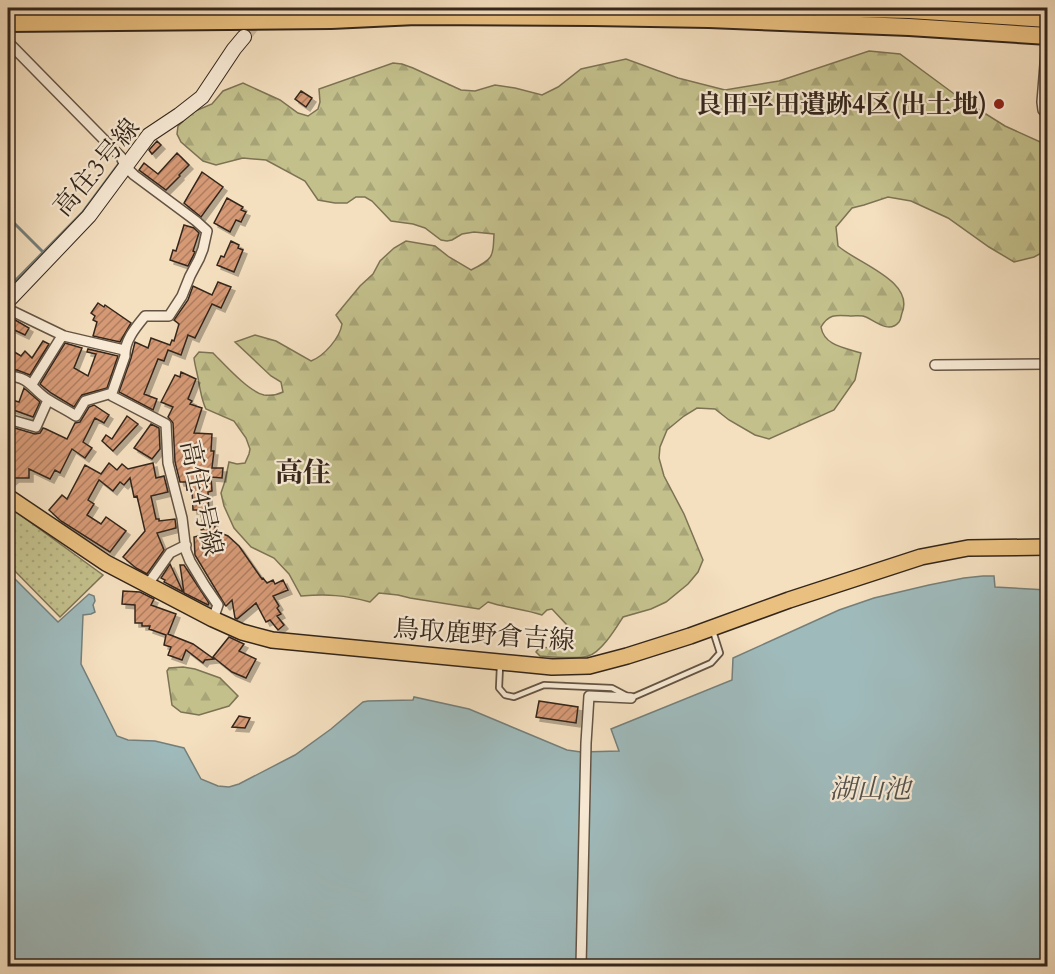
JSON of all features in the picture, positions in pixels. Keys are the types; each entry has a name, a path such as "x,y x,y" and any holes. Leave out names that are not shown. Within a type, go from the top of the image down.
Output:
{"highway":[{"path":"8,23 446,8"},
{"path":"819,8 909,10 1011,8"},
{"path":"909,10 1047,19"},
{"path":"8,17 120,20 331,20 416,16 709,19 909,27 1047,43"}],"main road":[{"name":"鳥取鹿野倉吉線","path":"8,497 106,563 242,632 272,640 552,667 589,666 627,656 921,557 968,548 1047,546"}],"street":[{"name":"高住3号線","path":"8,301 89,216 149,135 202,97 244,37"},
{"path":"8,42 121,157 125,166 134,175 207,231 203,249 182,296 169,316 145,316 131,334 112,393 85,401 76,416 48,400 32,384 20,378 8,376"},
{"path":"1047,43 1042,102 1043,110 1047,115"},
{"path":"8,311 63,336 124,350"},
{"path":"32,384 63,336"},
{"path":"935,365 1047,364"},
{"name":"高住4号線","path":"112,393 112,396 166,424 168,463 182,518 186,551 218,605 213,619"},
{"path":"8,419 36,428 48,400"},
{"path":"148,584 170,553 186,545"},
{"path":"581,966 589,696 632,698"}],"lane":[{"path":"500,663 499,688 505,695 514,697 544,686 612,688 632,698 711,663 720,652 712,628"}],"green space":[{"path":"869,51 900,54 957,96 1005,126 1047,145 1047,250 1034,257 1014,262 948,218 911,201 888,197 852,208 836,227 838,246 882,274 900,291 904,302 900,320 891,327 863,316 838,315 824,322 821,327 826,338 843,348 861,353 855,380 834,410 769,439 755,435 715,409 697,408 667,430 660,447 659,458 664,476 684,514 703,560 698,572 688,584 666,602 623,617 608,640 593,654 565,658 540,656 536,652 540,647 550,648 557,642 566,624 552,609 542,615 488,602 479,609 379,593 370,602 336,596 301,596 289,574 274,558 251,547 234,528 221,493 229,462 245,463 250,449 246,438 234,421 206,409 194,358 199,352 213,353 237,377 258,393 274,395 281,393 283,392 281,382 271,376 235,342 255,335 276,341 311,361 316,359 335,341 341,329 342,324 336,315 373,274 380,261 394,248 406,241 435,246 471,270 490,257 494,234 474,232 462,234 452,240 441,240 425,228 391,221 372,201 365,197 356,197 347,203 318,200 305,181 266,160 243,158 216,165 203,161 181,142 177,134 178,126 193,112 212,104 223,91 243,83 280,100 298,113 308,116 318,109 319,89 393,63 413,68 461,90 475,91 495,85 542,95 558,87 581,69 626,59 678,78 725,90 779,81"},
{"path":"8,506 103,575 60,617 8,564"},
{"path":"183,667 220,678 238,696 229,706 199,715 181,712 172,705 167,671 169,668"}],"water":[{"name":"湖山池","path":"8,565 14,572 11,575 58,622 89,594 94,596 95,612 83,615 81,664 117,736 128,740 155,741 184,748 201,779 218,786 229,787 295,755 363,702 368,701 413,700 414,697 469,709 567,750 619,751 611,729 732,680 733,658 839,610 874,598 929,585 983,576 994,576 995,587 1047,590 1047,966 8,966"}],"building":[{"path":"301,91 312,98 306,107 295,99"},
{"path":"157,141 161,145 152,154 149,150"},
{"path":"177,153 189,165 166,190 139,170 144,163 158,174"},
{"path":"202,172 223,187 201,217 184,203"},
{"path":"227,198 243,207 241,210 246,212 241,222 236,220 230,232 214,223"},
{"path":"184,225 194,228 199,233 193,251 195,252 188,266 170,260 173,250 176,251"},
{"path":"231,241 243,250 234,272 217,265 221,256 224,257"},
{"path":"218,282 231,287 221,308 212,304 195,338 188,335 181,355 168,350 164,361 158,359 144,394 157,399 153,410 119,392 135,342 148,348 151,338 170,345 172,340 174,341 179,324 174,320 188,300 193,286 212,295"},
{"path":"98,303 104,307 105,305 131,323 120,342 93,336 97,322 93,320 95,316 91,313"},
{"path":"10,317 29,328 25,335 8,327"},
{"path":"43,341 49,344 30,375 8,369 8,348 21,356 25,351 32,358"},
{"path":"65,343 82,348 74,368 88,376 96,354 87,352 88,349 118,356 107,388 82,395 74,407 40,384"},
{"path":"181,372 196,379 188,399 192,401 190,404 202,408 194,433 212,434 211,451 214,451 212,468 223,468 222,478 211,477 212,491 208,492 209,516 212,515 216,531 228,536 239,546 262,579 267,583 273,580 275,584 283,580 288,590 273,596 281,614 277,616 284,625 278,630 270,620 266,622 256,603 237,619 235,618 232,600 225,605 195,555 194,537 202,535 201,530 204,529 200,510 193,510 192,489 187,490 186,482 180,482 175,462 173,423 168,417 173,407 161,402 175,375 180,377"},
{"path":"24,388 40,402 33,417 8,408 9,399 19,402"},
{"path":"94,405 109,415 104,423 95,418 83,442 92,448 85,458 72,449 60,473 55,470 50,479 29,469 29,478 15,478 8,484 8,426 35,434 40,433 43,428 67,439 75,423 80,422 89,407"},
{"path":"127,416 138,424 113,451 102,441 106,435 112,439"},
{"path":"151,424 159,428 160,449 152,459 134,448"},
{"path":"109,463 117,470 122,464 128,469 153,463 156,478 164,476 168,492 151,496 156,519 159,521 175,519 176,528 157,533 164,550 147,574 123,557 145,531 137,496 134,497 130,478 124,485 120,482 113,491 99,480 88,500 94,504 87,515 101,524 106,517 126,531 110,552 61,521 49,510 62,495 67,499 85,465 101,474"},
{"path":"170,564 183,592 161,578"},
{"path":"180,565 184,565 209,603 208,605 184,593"},
{"path":"123,591 140,592 154,599 151,605 176,614 168,634 193,644 214,659 205,660 203,663 186,650 182,660 168,655 171,647 164,645 166,635 149,629 150,626 135,623 135,605 122,604"},
{"path":"229,637 244,644 239,651 256,659 246,678 232,672 213,657"},
{"path":"539,701 578,707 576,723 536,717"},
{"path":"239,716 250,718 245,728 232,727"}],"waterway":[{"path":"8,288 83,212 118,165"},
{"path":"8,217 43,252"}],"tunnel":[{"path":"244,37 265,8"}],"place":[{"name":"良田平田遺跡4区(出土地)","path":"999,104"}],"district":[{"name":"高住","path":"303,472"}]}
